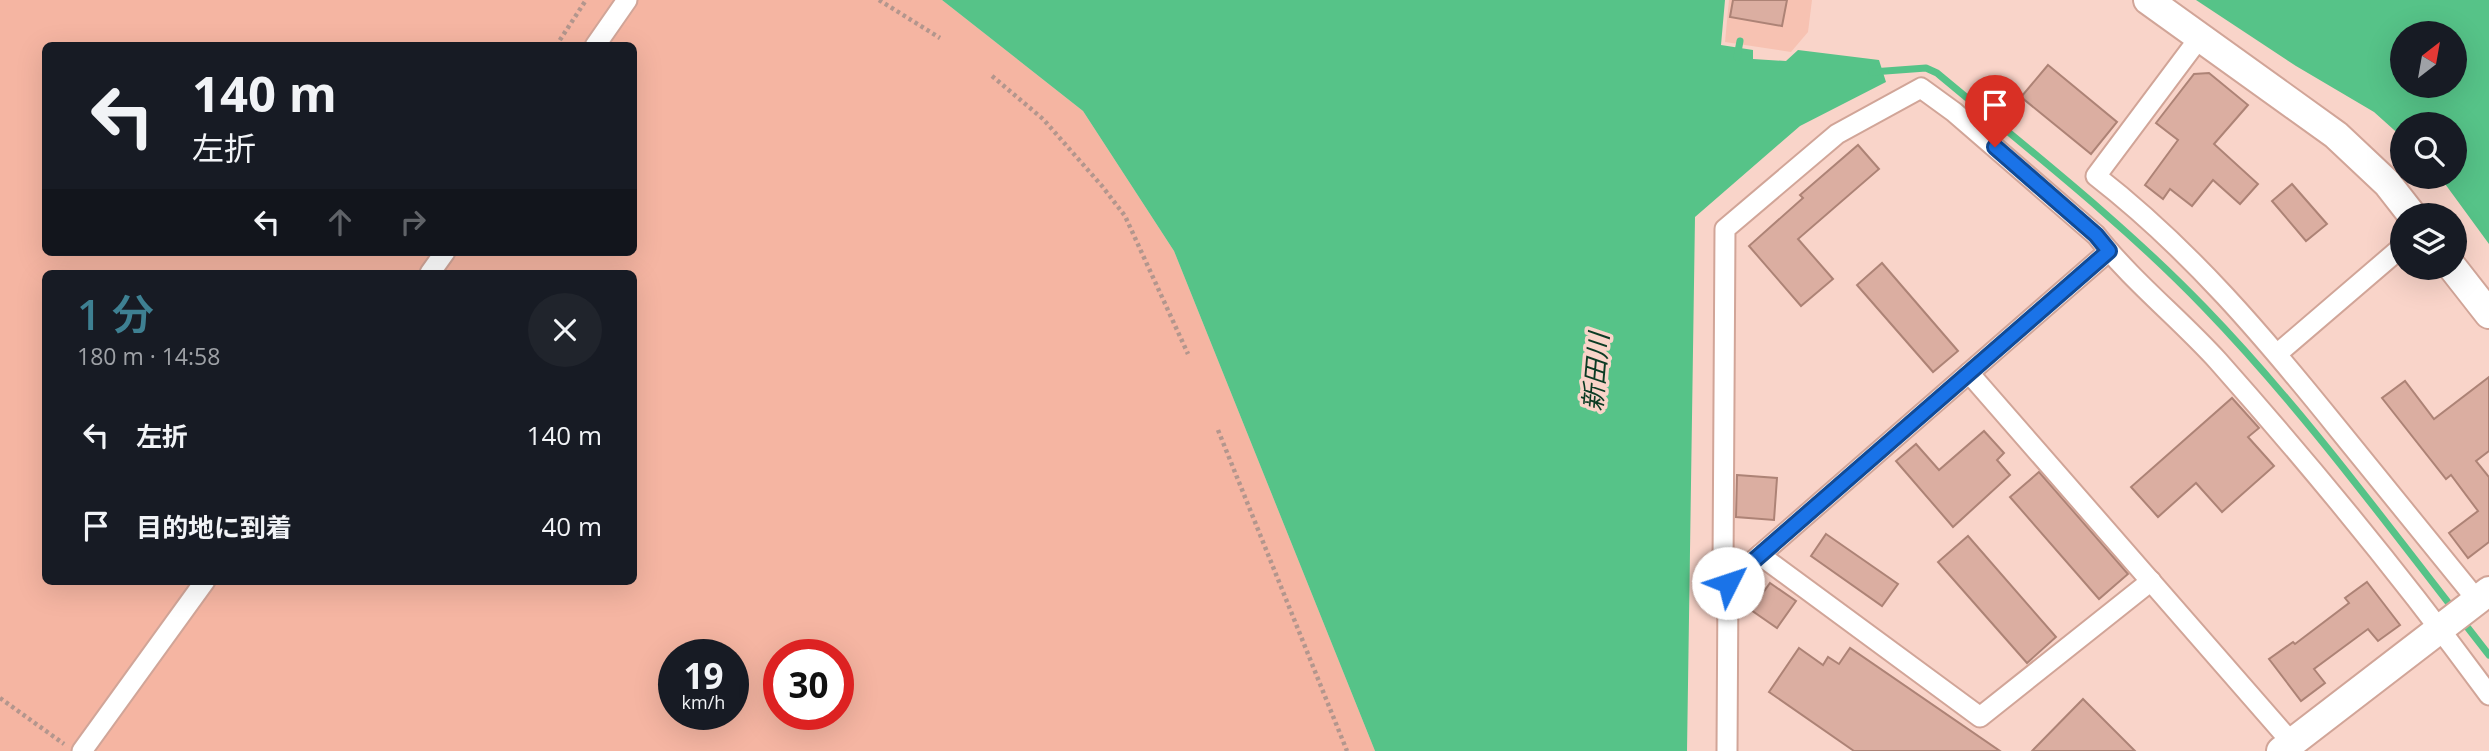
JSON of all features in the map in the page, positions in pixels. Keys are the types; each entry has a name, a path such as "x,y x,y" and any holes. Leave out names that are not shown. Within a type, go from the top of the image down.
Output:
{"street":[{"path":"597,42 627,0"},
{"path":"2148,0 2336,135 2387,183 2403,203"},
{"path":"1969,373 2151,581 2287,747 2483,595 2203,271 2141,211 2096,176 2200,37"},
{"path":"1727,751 1728,583 1723,567 1725,229 1837,134 1921,88 1954,112 2096,235 2191,331 2276,426 2440,628 2489,695"},
{"path":"1728,583 2109,251"},
{"path":"2277,354 2390,257"},
{"path":"2462,280 2489,314"},
{"path":"1760,555 1980,717 2151,581"},
{"path":"82,751 202,585"}],"path":[{"path":"559,42 586,0"},
{"path":"879,0 940,38"},
{"path":"992,76 1043,119 1125,216 1188,354"},
{"path":"1219,430 1347,751"},
{"path":"0,698 73,751"}],"shaded area":[{"path":"0,0 942,0 1083,111 1174,251 1375,751 0,751"},
{"path":"1729,0 1812,0 1808,32 1791,52 1725,42"}],"water":[{"name":"新田川","path":"942,0 1725,0 1721,45 1753,50 1753,59 1786,61 1798,50 1879,60 1886,82 1800,126 1695,217 1687,751 1375,751 1174,251 1083,111"},
{"path":"2196,0 2489,0 2489,244 2467,214 2467,203 2459,203 2449,189 2467,189 2467,112 2390,112 2390,126 2374,112 2296,66"}],"building":[{"path":"1733,0 1787,0 1782,26 1730,17"},
{"path":"2048,65 2117,122 2091,154 2021,97"},
{"path":"2209,73 2248,105 2214,144 2258,184 2240,204 2213,180 2192,206 2170,189 2163,199 2145,185 2178,140 2156,123 2194,74"},
{"path":"1858,145 1879,169 1798,239 1833,279 1801,306 1749,246 1803,198 1800,195"},
{"path":"2292,184 2327,224 2306,241 2272,201"},
{"path":"1882,263 1958,351 1933,372 1857,285"},
{"path":"2489,377 2489,451 2476,461 2489,477 2489,542 2468,558 2449,533 2478,511 2451,475 2446,479 2382,398 2405,381 2434,419"},
{"path":"2232,398 2259,428 2248,437 2274,466 2222,512 2196,483 2158,517 2131,487"},
{"path":"1984,431 2004,453 1997,460 2010,475 1953,527 1896,461 1916,444 1939,470"},
{"path":"2039,472 2128,574 2099,599 2010,497"},
{"path":"1737,475 1777,478 1774,520 1736,517"},
{"path":"1826,534 1898,584 1882,606 1811,556"},
{"path":"1968,536 2056,637 2027,663 1938,562"},
{"path":"2367,582 2400,625 2378,641 2368,629 2314,669 2325,683 2301,701 2269,659 2293,642 2295,644 2349,603 2345,598"},
{"path":"1770,583 1796,601 1777,628 1751,610"},
{"path":"1799,648 1823,665 1828,657 1839,664 1850,648 2000,751 1854,751 1769,692"},
{"path":"2083,699 2135,751 2032,751"}],"waterway":[{"path":"1737,57 1740,41"},
{"path":"1872,72 1926,68 1937,73 2140,245 2204,307 2270,380 2333,455 2454,610"},
{"path":"2461,619 2489,655"}],"route":[{"path":"1728,583 2109,251 2096,235 1995,147"}]}
